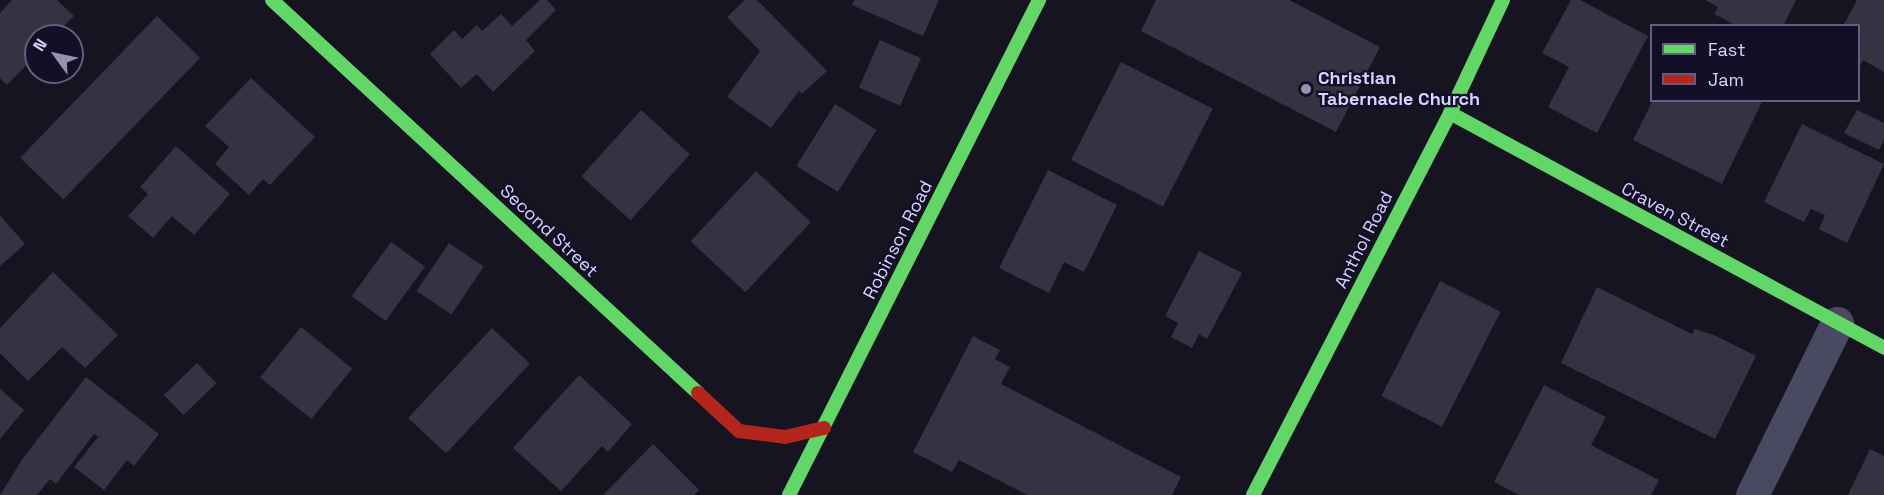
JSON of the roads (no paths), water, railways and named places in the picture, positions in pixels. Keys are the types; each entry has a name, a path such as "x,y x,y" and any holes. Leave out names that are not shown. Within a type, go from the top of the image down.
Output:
{"street":[{"name":"Second Street","path":"272,0 739,430 785,437 824,428"},
{"name":"Robinson Road","path":"789,495 1039,0"},
{"name":"Anthol Road","path":"1253,495 1450,113 1503,0"},
{"name":"Craven Street","path":"1450,113 1884,348"},
{"path":"1752,495 1837,323"}],"place":[{"name":"Christian Tabernacle Church","path":"1306,89"}]}
